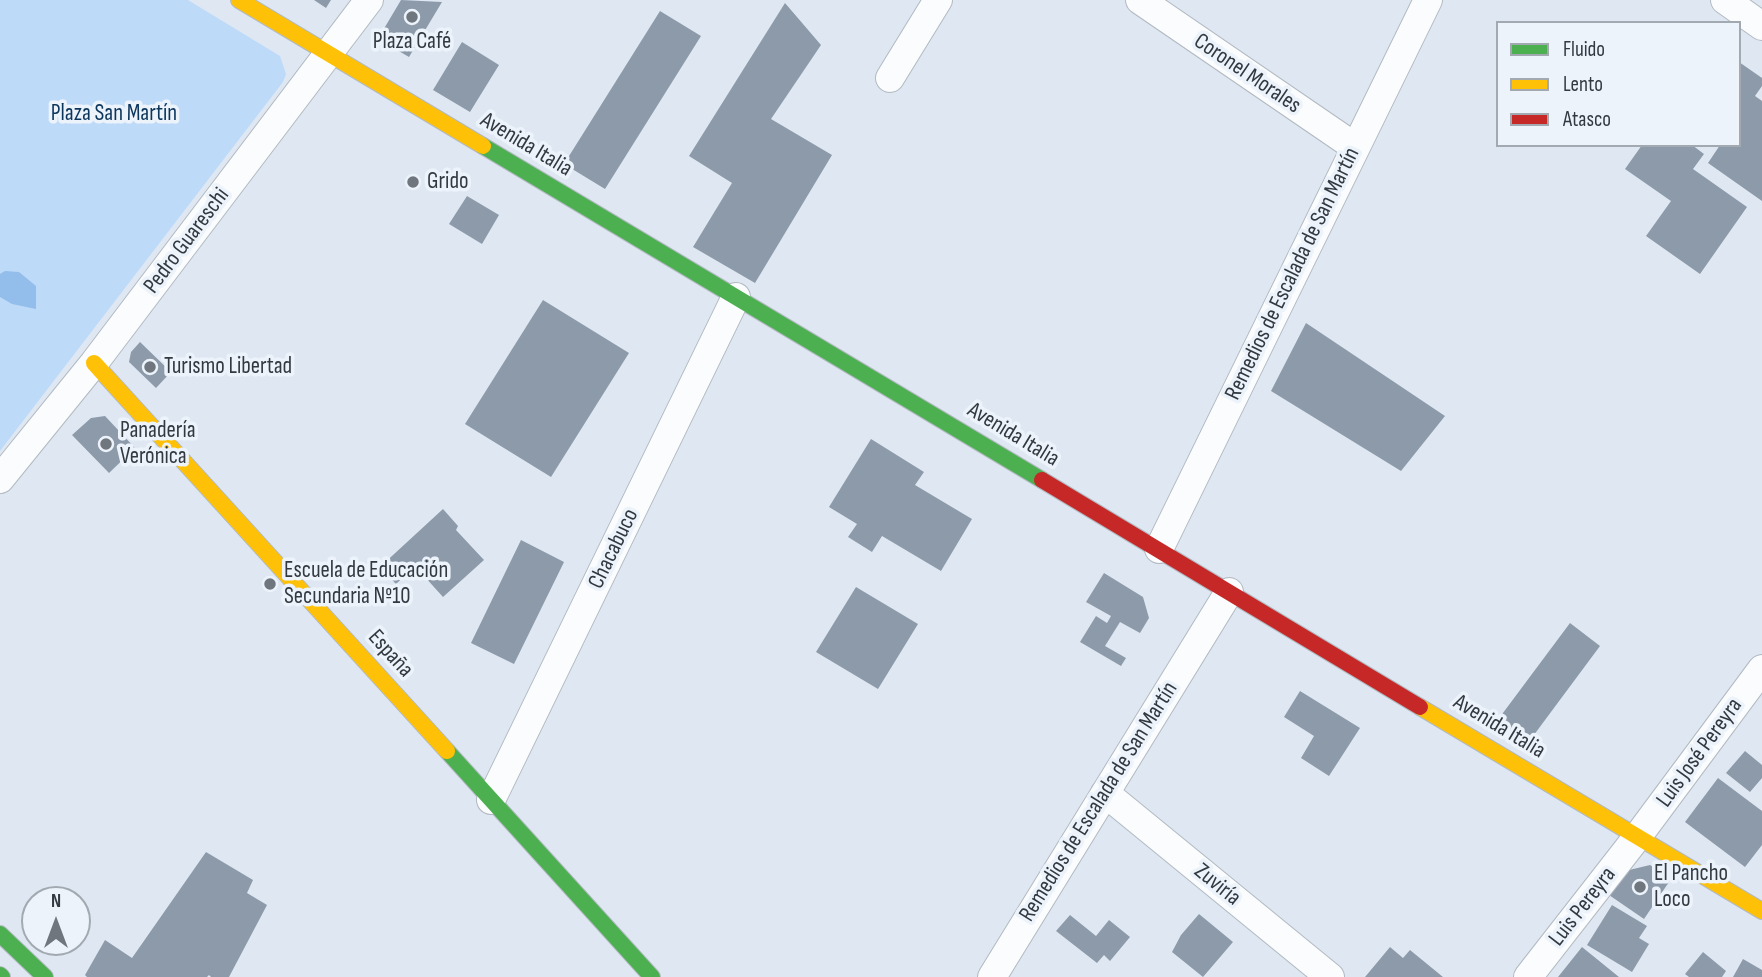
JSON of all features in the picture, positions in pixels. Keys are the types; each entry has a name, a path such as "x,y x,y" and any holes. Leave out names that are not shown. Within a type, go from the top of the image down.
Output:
{"street":[{"name":"Avenida Italia","path":"239,0 1762,911"},
{"name":"Pedro Guareschi","path":"0,479 94,363 369,0"},
{"path":"890,78 938,0"},
{"name":"Coronel Morales","path":"1140,0 1355,147"},
{"name":"Remedios de Escalada de San Martín","path":"1159,549 1428,0"},
{"path":"1725,0 1762,26"},
{"name":"Chacabuco","path":"491,800 736,297"},
{"name":"España","path":"94,363 491,800 639,972"},
{"name":"Remedios de Escalada de San Martín","path":"992,977 1229,592"},
{"name":"Luis José Pereyra","path":"1638,836 1762,669"},
{"name":"Zuviría","path":"1105,793 1330,977"},
{"name":"Luis Pereyra","path":"1528,977 1638,836"},
{"path":"0,934 45,977"}],"green space":[{"name":"Plaza San Martín","path":"0,0 188,0 280,56 286,74 283,82 0,451"}],"shaded area":[{"path":"5,271 19,272 36,286 36,309 12,304 0,297 0,274"}],"building":[{"path":"314,0 331,0 326,8"},
{"name":"Plaza Café","path":"401,0 442,2 409,57 385,43 382,32"},
{"path":"785,3 821,45 771,119 832,155 755,283 693,247 732,183 689,156"},
{"path":"660,11 701,36 605,189 564,164"},
{"path":"462,42 499,65 470,112 433,90"},
{"path":"1741,63 1762,78 1762,86 1755,96 1762,101 1762,201 1708,163 1719,147 1741,147"},
{"path":"1641,147 1695,147 1704,154 1693,169 1747,207 1700,274 1646,236 1671,201 1625,169"},
{"path":"467,196 499,215 482,244 449,224"},
{"path":"543,300 629,353 551,477 465,424"},
{"path":"1306,323 1445,416 1401,471 1271,391"},
{"name":"Turismo Libertad","path":"140,342 171,372 156,388 129,362 131,352"},
{"name":"Panadería Verónica","path":"105,416 135,448 109,473 72,435 91,418"},
{"path":"871,439 924,472 915,485 972,519 941,571 882,536 872,552 848,537 857,524 829,507"},
{"path":"443,509 458,526 456,530 484,560 443,597 415,566 396,584 380,567"},
{"path":"521,540 564,562 514,664 471,643"},
{"path":"1104,573 1143,597 1149,618 1140,633 1120,622 1105,646 1126,658 1121,666 1080,642 1096,616 1107,623 1111,616 1086,602"},
{"path":"856,587 918,624 878,689 816,652"},
{"path":"1570,623 1600,646 1522,751 1491,729"},
{"path":"1300,691 1360,728 1329,776 1301,758 1314,736 1284,717"},
{"path":"1745,751 1762,765 1762,778 1750,792 1726,773"},
{"path":"1718,778 1762,811 1762,845 1745,867 1685,822"},
{"path":"206,852 253,880 247,893 267,905 229,977 87,977 85,975 105,940 132,958"},
{"name":"El Pancho Loco","path":"1650,865 1671,879 1644,919 1609,895 1625,871"},
{"path":"1612,905 1647,926 1639,938 1649,944 1632,972 1587,945"},
{"path":"1199,914 1233,942 1203,977 1172,952 1181,935"},
{"path":"1070,915 1096,936 1109,920 1130,937 1110,961 1104,955 1097,963 1056,931"},
{"path":"1390,947 1403,958 1410,950 1443,977 1365,977"},
{"path":"1582,947 1619,977 1558,977"},
{"path":"1703,952 1726,971 1722,977 1689,977 1685,974"},
{"path":"1743,959 1762,970 1762,977 1733,977"}],"traffic: fast":[{"path":"483,146 1042,480"},
{"path":"447,751 652,977"},
{"path":"0,934 45,977"}],"traffic: slow":[{"path":"239,0 483,146"},
{"path":"94,363 447,751"},
{"path":"1420,707 1762,911"}],"traffic: jam":[{"path":"1042,480 1420,707"}],"place":[{"name":"Plaza Café","path":"412,17"},
{"name":"Grido","path":"413,182"},
{"name":"Turismo Libertad","path":"150,367"},
{"name":"Panadería Verónica","path":"106,444"},
{"name":"Escuela de Educación Secundaria Nº10","path":"270,584"},
{"name":"El Pancho Loco","path":"1640,887"}]}
